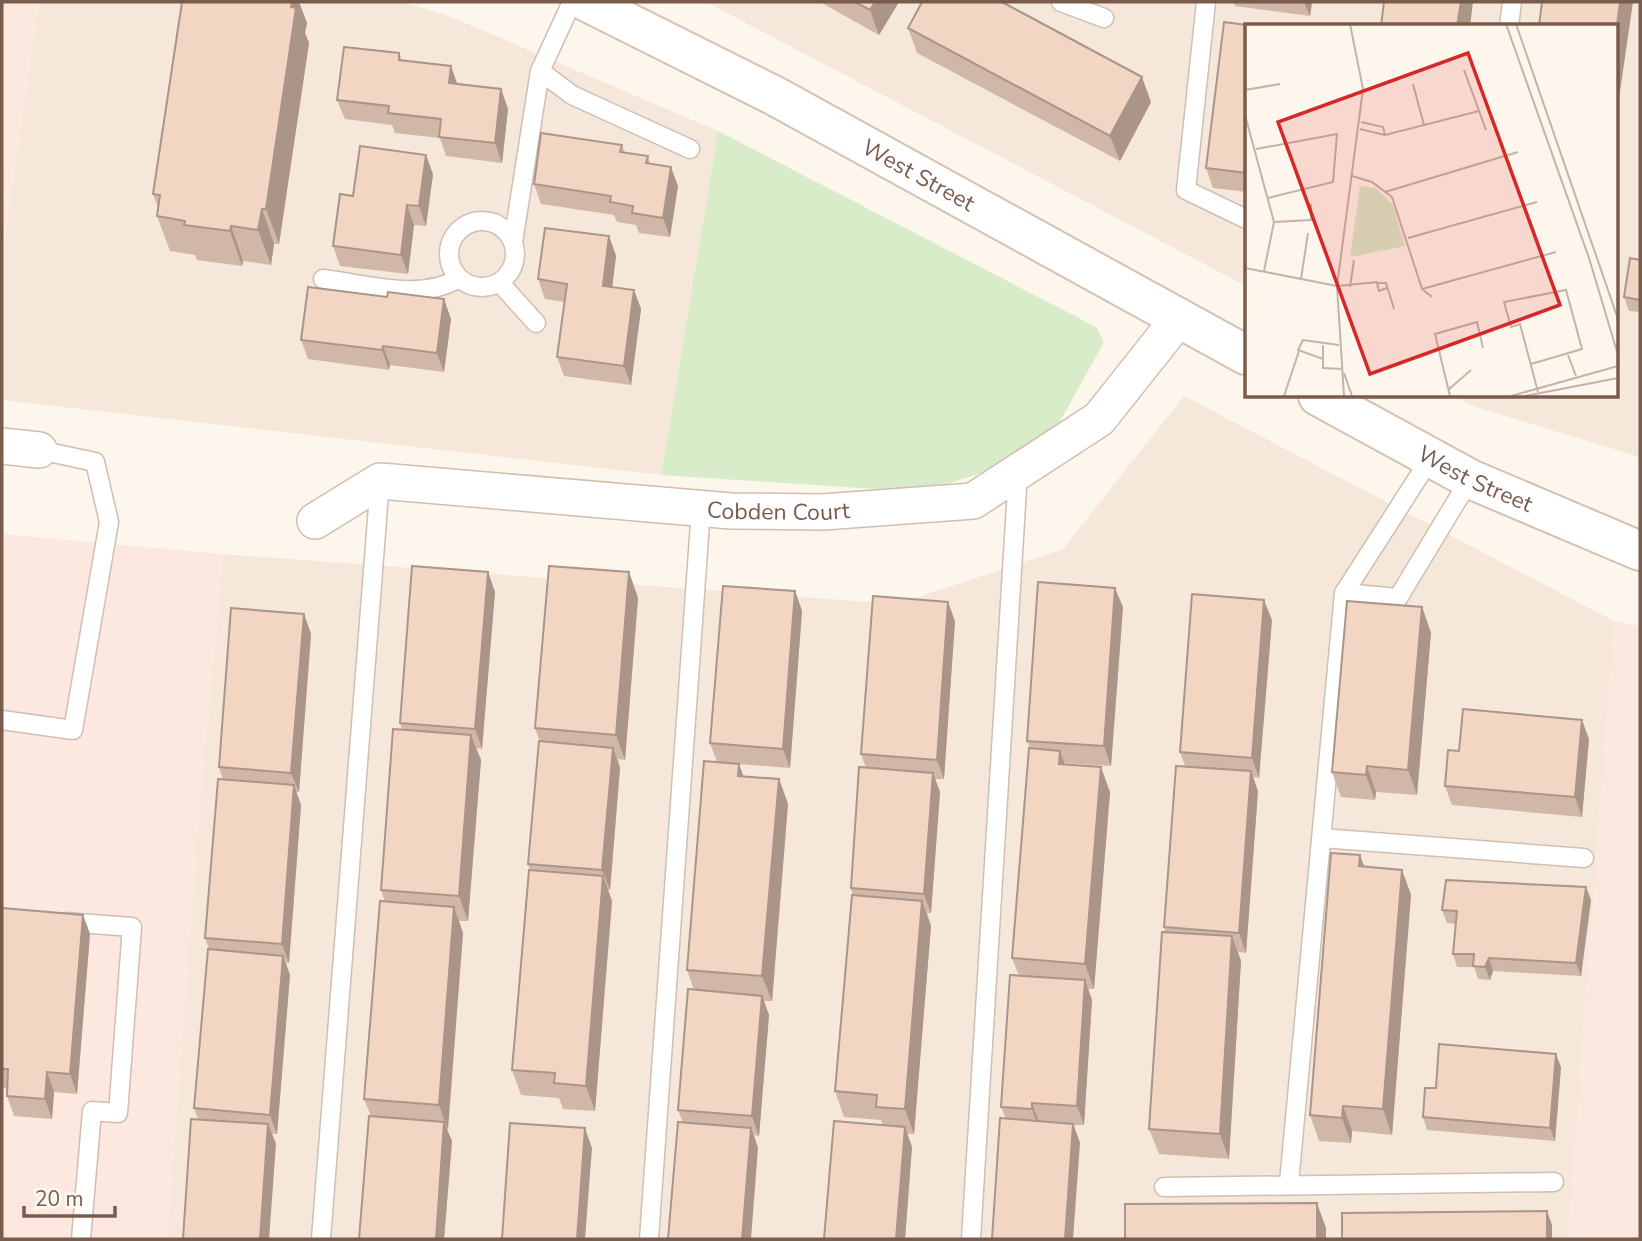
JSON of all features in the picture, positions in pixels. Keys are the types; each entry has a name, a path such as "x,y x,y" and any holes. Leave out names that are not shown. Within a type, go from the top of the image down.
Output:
{"main road":[{"name":"West Street","path":"587,2 786,102 1245,354"},
{"name":"West Street","path":"1320,397 1430,460 1640,551"}],"street":[{"name":"Cobden Court","path":"380,481 701,509 823,512 973,501 1099,419 1180,317"},
{"path":"2,446 39,450"},
{"path":"315,522 380,481"}],"lane":[{"path":"513,242 499,225 489,221 467,224 458,230 449,249 453,270 459,278 479,287 499,282 513,265 513,242 541,71 572,2"},
{"path":"1061,2 1104,18"},
{"path":"1206,2 1186,190 1245,218"},
{"path":"1509,24 1512,2"},
{"path":"541,71 572,95 690,149"},
{"path":"323,279 425,291 446,287 459,278"},
{"path":"499,282 536,323"},
{"path":"2,720 73,730 109,522 96,462 39,450"},
{"path":"1289,1183 1344,593 1430,460"},
{"path":"971,1239 1018,472"},
{"path":"1344,593 1398,598 1470,479"},
{"path":"321,1239 380,481"},
{"path":"649,1239 701,509"},
{"path":"1321,838 1584,858"},
{"path":"42,920 132,927 118,1113 92,1111 81,1239"},
{"path":"1164,1186 1553,1182"}],"shaded area":[{"path":"2,2 39,2 2,260"},
{"path":"39,2 402,2 449,16 718,131 661,475 2,400 2,260"},
{"path":"706,2 1640,2 1640,457 1476,407 1456,397 1618,397 1618,24 1245,24 1245,285"},
{"path":"1184,396 1614,621 1568,1239 167,1239 201,795 223,554 897,604 1063,549"},
{"path":"2,534 223,554 201,795 167,1239 2,1239"},
{"path":"1614,621 1640,626 1640,1239 1568,1239"}],"green space":[{"path":"718,131 1096,327 1104,342 1058,425 997,468 922,492 661,475"}],"building":[{"path":"182,2 292,2 291,7 296,8 266,209 262,209 258,230 231,226 230,231 184,225 185,221 157,216 160,195 153,194"},
{"path":"855,2 875,2 870,10"},
{"path":"922,2 1002,2 1142,77 1110,136 908,28"},
{"path":"1384,2 1461,2 1457,24 1381,24"},
{"path":"1542,2 1620,2 1617,24 1539,24"},
{"path":"1224,22 1245,25 1245,173 1206,168"},
{"path":"344,47 399,53 399,60 451,66 449,83 501,89 495,143 439,137 441,119 388,113 389,106 337,100"},
{"path":"541,133 622,145 620,152 648,156 646,163 671,167 663,218 632,213 633,206 610,202 611,196 534,184"},
{"path":"360,146 426,155 419,206 407,205 401,255 333,246 340,194 353,196"},
{"path":"545,228 609,236 603,286 634,290 624,366 557,357 567,284 538,279"},
{"path":"1630,258 1640,260 1640,300 1624,297"},
{"path":"308,287 387,297 388,292 444,299 437,353 383,346 382,350 301,340"},
{"path":"412,566 488,572 475,729 400,723"},
{"path":"549,566 629,572 616,735 535,728"},
{"path":"1038,582 1115,588 1104,746 1027,741"},
{"path":"723,586 795,591 783,749 710,743"},
{"path":"1192,594 1264,600 1252,758 1180,752"},
{"path":"873,596 948,602 937,760 861,754"},
{"path":"1347,601 1422,607 1408,770 1367,766 1366,775 1332,772"},
{"path":"231,608 304,614 291,773 219,767"},
{"path":"1463,709 1582,720 1575,797 1445,786 1448,750 1459,751"},
{"path":"393,729 471,735 459,896 381,890"},
{"path":"539,741 613,748 602,870 528,864"},
{"path":"1029,748 1060,751 1059,764 1101,767 1085,964 1012,958"},
{"path":"704,761 739,764 738,776 779,779 762,976 687,970"},
{"path":"1176,766 1251,771 1239,933 1164,927"},
{"path":"859,767 933,773 924,894 851,888"},
{"path":"218,779 294,785 282,944 205,938"},
{"path":"1331,853 1360,855 1359,866 1402,870 1383,1109 1343,1106 1342,1118 1310,1115"},
{"path":"529,870 603,876 586,1086 554,1083 555,1073 512,1070"},
{"path":"1446,880 1586,887 1576,963 1489,958 1485,967 1473,966 1474,954 1453,954 1457,911 1442,910"},
{"path":"852,895 922,901 905,1109 876,1107 877,1095 835,1091"},
{"path":"380,901 454,907 439,1105 364,1099"},
{"path":"2,908 83,915 70,1074 47,1072 45,1099 7,1096 8,1069 2,1069"},
{"path":"1162,932 1232,936 1220,1134 1149,1129"},
{"path":"208,949 283,956 270,1115 194,1108"},
{"path":"1010,975 1085,980 1077,1106 1032,1103 1032,1109 1001,1107"},
{"path":"688,989 762,996 752,1116 678,1110"},
{"path":"1439,1044 1556,1054 1550,1128 1423,1117 1425,1088 1436,1088"},
{"path":"369,1116 444,1122 436,1239 359,1239"},
{"path":"1000,1118 1073,1124 1065,1239 992,1239"},
{"path":"191,1119 268,1124 260,1239 183,1239"},
{"path":"834,1121 905,1127 896,1239 824,1239"},
{"path":"678,1122 751,1128 742,1239 668,1239"},
{"path":"510,1123 585,1128 577,1239 502,1239"},
{"path":"1317,1203 1317,1239 1125,1239 1125,1204"},
{"path":"1547,1211 1547,1239 1342,1239 1342,1213"}]}
